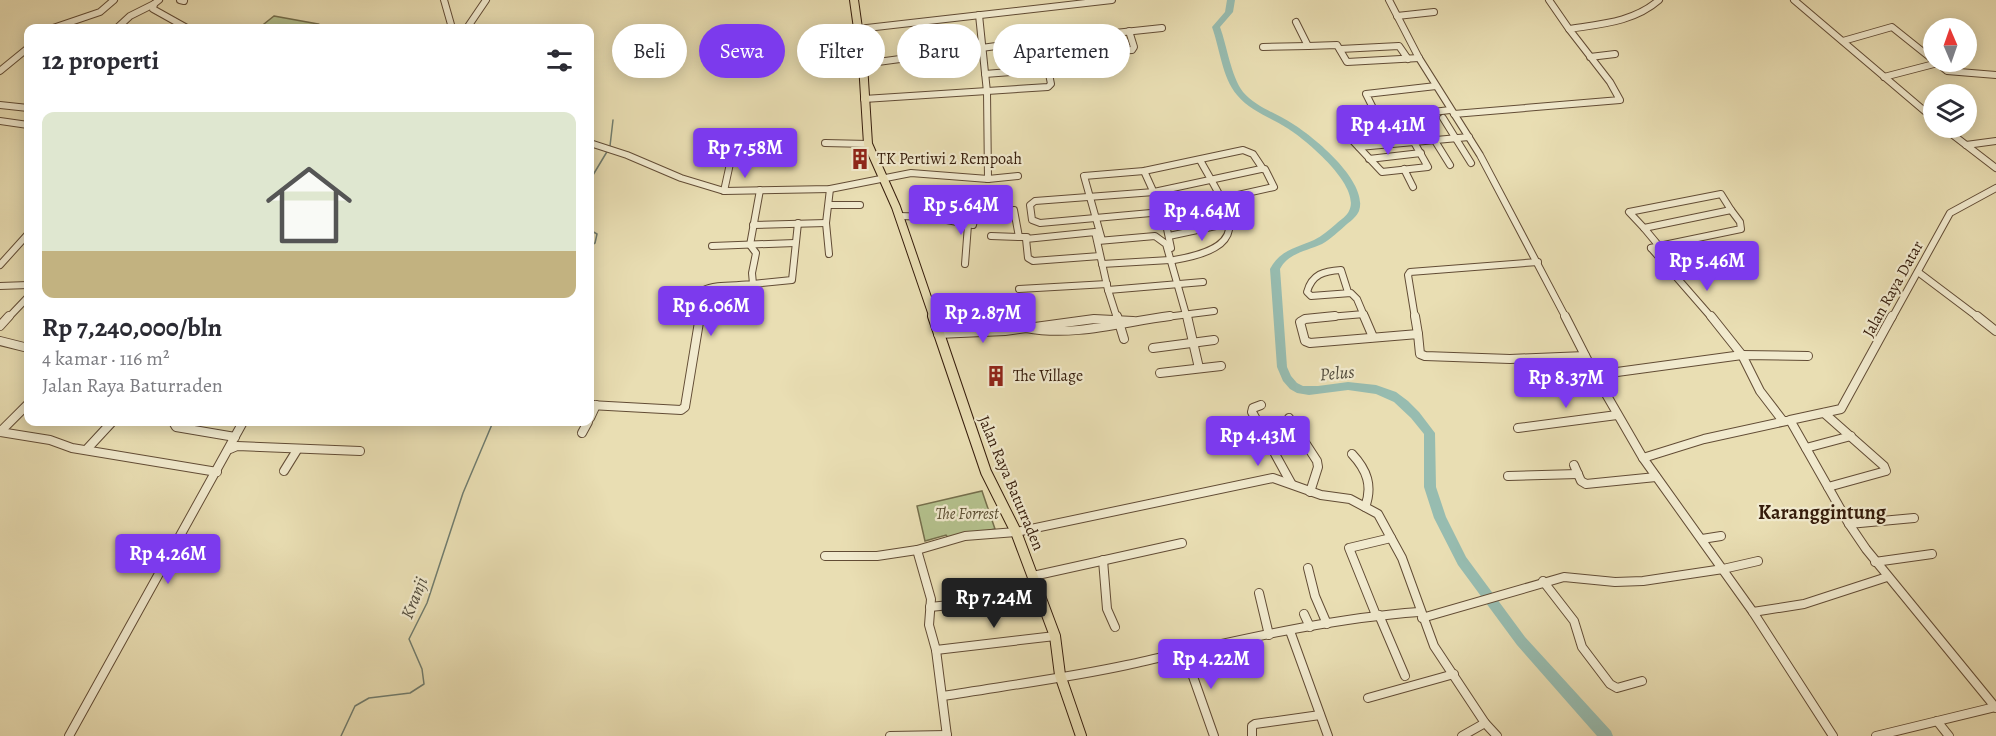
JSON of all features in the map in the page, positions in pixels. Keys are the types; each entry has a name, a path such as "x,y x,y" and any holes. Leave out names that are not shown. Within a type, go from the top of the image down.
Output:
{"main road":[{"name":"Jalan Raya Baturraden","path":"854,0 857,24"},
{"name":"Jalan Raya Baturraden","path":"863,78 868,144 899,216 986,472 1016,532 1055,636 1060,675 1081,736"}],"street":[{"path":"61,24 73,18 101,14 114,0"},
{"path":"444,0 452,24"},
{"path":"470,24 486,0"},
{"path":"885,26 1112,0"},
{"path":"1389,0 1419,57 1469,137 1538,262 1617,415 1656,477 1754,612 1833,736"},
{"path":"1436,86 1366,94 1374,110 1374,118 1620,100 1610,82 1549,0"},
{"path":"1569,29 1628,17 1648,10 1659,0"},
{"path":"1794,0 1923,110"},
{"path":"121,24 130,16 156,2"},
{"path":"156,2 153,9 182,24"},
{"path":"1006,3 1010,12"},
{"path":"1397,16 1434,12"},
{"path":"979,15 987,90 988,179"},
{"path":"1296,22 1308,46"},
{"path":"1843,41 1892,27 1923,53"},
{"path":"1130,31 1162,28"},
{"path":"1130,34 1134,47 1130,50"},
{"path":"1263,47 1337,45 1348,62 1419,57"},
{"path":"1340,49 1399,46 1408,59"},
{"path":"885,61 993,47"},
{"path":"0,71 24,51"},
{"path":"1590,57 1615,54"},
{"path":"1884,77 1923,67"},
{"path":"1952,72 1996,75"},
{"path":"985,75 993,74"},
{"path":"864,99 1048,87 1051,84 1050,78"},
{"path":"0,105 24,108"},
{"path":"1399,116 1421,153 1428,167 1382,172 1352,140 1353,133 1406,128"},
{"path":"1443,118 1472,163"},
{"path":"1422,120 1450,165"},
{"path":"0,121 24,124"},
{"path":"1359,147 1469,137"},
{"path":"1957,138 1996,168"},
{"path":"1966,145 1996,141"},
{"path":"825,143 868,144"},
{"path":"594,144 681,178 724,191 831,189 911,173 988,179 1018,176"},
{"path":"724,191 733,150"},
{"path":"1124,339 1101,260 1099,241 1094,218 1088,198 1083,177 1144,171 1243,150 1253,154 1275,184 1274,187 1222,200 1162,212 1094,218 1040,223 1034,222 1031,218 1030,205 1035,201 1088,198 1154,192 1263,169"},
{"path":"1370,159 1421,153"},
{"path":"1014,210 1028,258 1033,261 1172,260 1201,255 1217,247 1228,234 1230,224 1222,200 1200,160"},
{"path":"1404,169 1413,187"},
{"path":"1144,171 1162,212 1169,236 1172,260"},
{"name":"Jalan Raya Datar","path":"1824,413 1841,409 1950,213 1996,188"},
{"path":"829,254 826,223 831,189"},
{"path":"753,284 752,273 756,253 750,245 760,190"},
{"path":"899,216 931,217 975,225 980,194"},
{"path":"1659,246 1629,212 1721,194 1740,222 1742,229 1651,248 1742,355 1760,391 1787,421 1806,448 1849,524 1875,562 1996,707 1876,736"},
{"path":"829,205 860,205"},
{"path":"1644,228 1731,210"},
{"path":"753,225 826,223"},
{"path":"594,405 683,409 686,406 704,290 710,286 732,287 791,281 798,224"},
{"path":"1169,236 1230,224"},
{"path":"965,264 968,225"},
{"path":"990,236 1023,237 1093,231 1099,241"},
{"path":"1099,241 1158,237 1166,244 1179,284 1199,368"},
{"path":"0,265 24,238"},
{"path":"712,246 795,243"},
{"path":"1538,262 1410,272 1408,275 1420,354 1510,359 1585,356"},
{"path":"1348,292 1316,296 1309,295 1307,292 1315,274 1341,270 1348,292 1357,299 1373,337"},
{"path":"1918,272 1996,332"},
{"path":"1019,289 1203,282"},
{"path":"0,286 24,285"},
{"path":"0,326 24,301"},
{"path":"938,334 1133,321 1214,311"},
{"path":"1364,314 1305,319 1300,322 1300,326 1305,341 1310,343 1418,334"},
{"path":"1153,348 1214,340"},
{"path":"0,341 24,347"},
{"path":"1595,375 1742,355 1808,356"},
{"path":"1160,373 1221,366"},
{"path":"1261,405 1253,408 1252,412 1291,483"},
{"path":"0,432 24,408"},
{"path":"1643,458 1704,439 1824,413 1886,471 1828,488"},
{"path":"1518,428 1617,415"},
{"path":"1288,418 1317,461 1318,467 1310,492"},
{"path":"87,449 108,426"},
{"path":"175,426 235,437"},
{"path":"69,736 241,426"},
{"path":"582,433 586,426"},
{"path":"0,432 50,440 72,448 217,472"},
{"path":"1806,448 1851,436"},
{"path":"230,448 237,446 360,451"},
{"path":"284,471 297,450"},
{"path":"1352,454 1367,472 1370,494 1365,507"},
{"path":"1574,465 1581,481 1586,484 1656,477"},
{"path":"1508,476 1578,474"},
{"path":"825,556 877,556 917,550 965,536 1016,532 1273,478 1310,492 1350,499 1378,514 1402,558 1420,615 1447,677 1482,725 1497,736"},
{"path":"1849,524 1914,518"},
{"path":"1702,539 1721,536"},
{"path":"1391,538 1349,548 1405,676"},
{"path":"1032,576 1182,543"},
{"path":"890,736 947,735 936,650 929,625 927,579 917,550"},
{"path":"1875,562 1932,554"},
{"path":"1103,560 1107,609 1115,627"},
{"path":"943,696 1126,665 1184,651 1377,615 1420,615 1474,603 1543,581 1576,576 1615,582 1643,581 1724,569 1758,561"},
{"path":"1308,568 1315,596 1327,624"},
{"path":"1754,612 1804,604 1887,577"},
{"path":"1543,581 1574,621 1586,653 1610,684 1617,688 1642,681"},
{"path":"930,607 1009,599 1037,589"},
{"path":"1259,593 1269,635"},
{"path":"1304,614 1310,627"},
{"path":"1290,631 1328,736"},
{"path":"936,650 1055,636"},
{"path":"1184,651 1214,736"},
{"path":"1368,698 1447,677"},
{"path":"1252,736 1251,730 1255,724 1320,715"},
{"path":"1937,721 1949,736"},
{"path":"1462,736 1482,725"}],"green space":[{"path":"274,16 318,24 264,24"},
{"name":"The Forrest","path":"982,491 995,529 949,539 946,535 925,541 917,506"}],"waterway":[{"name":"Pelus","path":"1231,0 1229,12 1216,27 1239,92 1257,107 1292,127 1335,164 1345,177 1356,200 1354,211 1338,227 1320,241 1288,254 1282,258 1275,269 1282,367 1287,378 1301,390 1348,386 1381,391 1398,399 1415,415 1429,433 1430,487 1440,518 1462,561 1521,641 1606,736"},
{"name":"Kranji","path":"610,146 613,120"},
{"name":"Kranji","path":"594,173 608,150"},
{"name":"Kranji","path":"594,232 597,234 594,244"},
{"name":"Kranji","path":"341,736 355,706 369,698 410,693 424,684 422,669 409,639 427,603 463,493 491,426"}],"place":[{"name":"TK Pertiwi 2 Rempoah","path":"860,159"},
{"name":"The Village","path":"996,376"}],"district":[{"name":"Karanggintung","path":"1822,512"}]}
